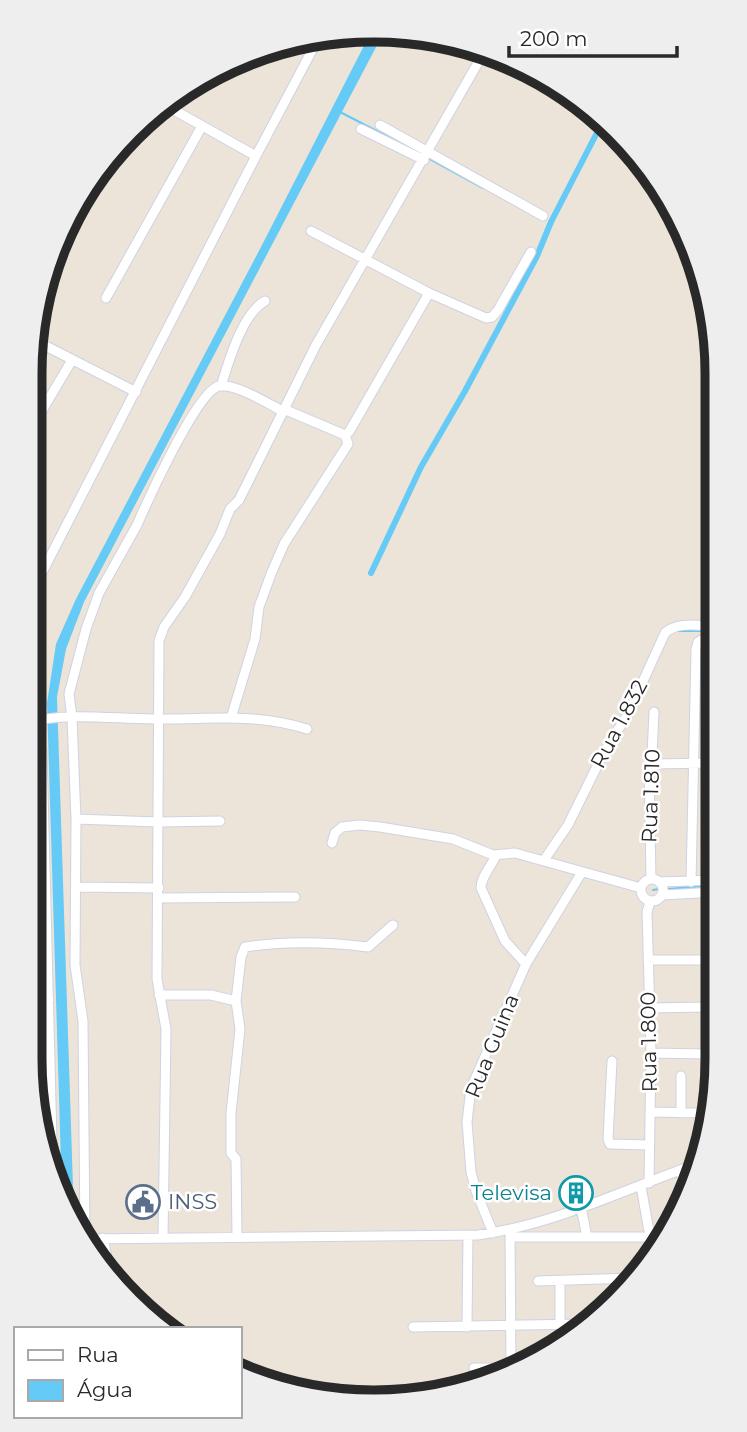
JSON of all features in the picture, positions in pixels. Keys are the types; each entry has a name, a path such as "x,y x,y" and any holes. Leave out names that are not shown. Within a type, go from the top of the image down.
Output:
{"street":[{"path":"42,573 314,47"},
{"path":"163,1238 166,1029 159,995 158,720 161,632 186,597 230,509 239,500 285,411 316,345 427,156 480,60"},
{"path":"174,110 256,156"},
{"path":"380,125 427,156"},
{"path":"106,298 202,126"},
{"path":"361,129 427,156 543,216"},
{"path":"311,232 480,317 492,317 531,252"},
{"path":"345,435 429,293"},
{"path":"221,386 242,333 256,306 265,301"},
{"path":"44,345 136,392"},
{"path":"42,411 72,360"},
{"path":"85,1222 83,1021 75,965 76,819 68,718 69,694 86,629 127,538 179,437 207,395 215,387 221,386 239,390 345,435 348,444 284,544 271,574 259,607 255,639 231,718"},
{"name":"Rua 1.832","path":"544,860 568,825 604,752 628,714 665,633 679,625 705,626"},
{"path":"691,881 696,649 698,642 705,639"},
{"name":"Rua 1.810","path":"654,712 649,764 655,881"},
{"path":"42,720 270,719 307,729"},
{"path":"42,752 52,1140"},
{"path":"649,764 705,763"},
{"path":"76,819 220,821"},
{"path":"332,844 335,833 342,827 359,825 453,839 496,855 510,852 640,888"},
{"path":"496,855 482,879 481,888 505,941 526,964"},
{"name":"Rua Guina","path":"493,1233 478,1198 471,1172 467,1122 469,1096 526,964 582,872"},
{"path":"705,880 655,881 643,883 640,888 641,895 650,902 662,895 705,892"},
{"path":"655,881 663,891 662,895"},
{"path":"77,887 159,888"},
{"path":"159,898 295,897"},
{"name":"Rua 1.800","path":"650,902 650,1112 645,1184 650,1241"},
{"path":"237,1237 236,1158 232,1153 231,1112 240,1029 236,1001 241,957 245,947 274,942 368,947 393,925"},
{"path":"648,960 705,960"},
{"path":"159,995 211,995 236,1001"},
{"path":"42,1000 49,1000"},
{"path":"649,1008 705,1007"},
{"path":"650,1053 705,1054"},
{"path":"612,1061 608,1139 610,1144 649,1145"},
{"path":"681,1076 681,1112"},
{"path":"650,1112 700,1113"},
{"path":"510,1234 686,1168"},
{"path":"680,1170 682,1178"},
{"path":"581,1207 587,1237"},
{"path":"95,1238 493,1233 650,1237"},
{"path":"510,1234 512,1360"},
{"path":"467,1327 468,1235"},
{"path":"103,1238 106,1254"},
{"path":"538,1281 622,1278"},
{"path":"560,1281 560,1325"},
{"path":"413,1327 570,1325"},
{"path":"474,1368 489,1369"}],"water":[{"path":"366,42 379,42 84,602 66,649 57,697 73,1199 61,1168 47,703 56,644 76,599"}],"waterway":[{"path":"342,113 402,144"},
{"path":"371,573 421,467 537,256 551,222 598,130"},
{"path":"428,158 483,188"},
{"path":"678,631 705,631"},
{"path":"668,889 705,886"},
{"path":"653,890 659,889"}],"place":[{"name":"Televisa","path":"576,1193"},
{"name":"INSS","path":"143,1202"}]}
